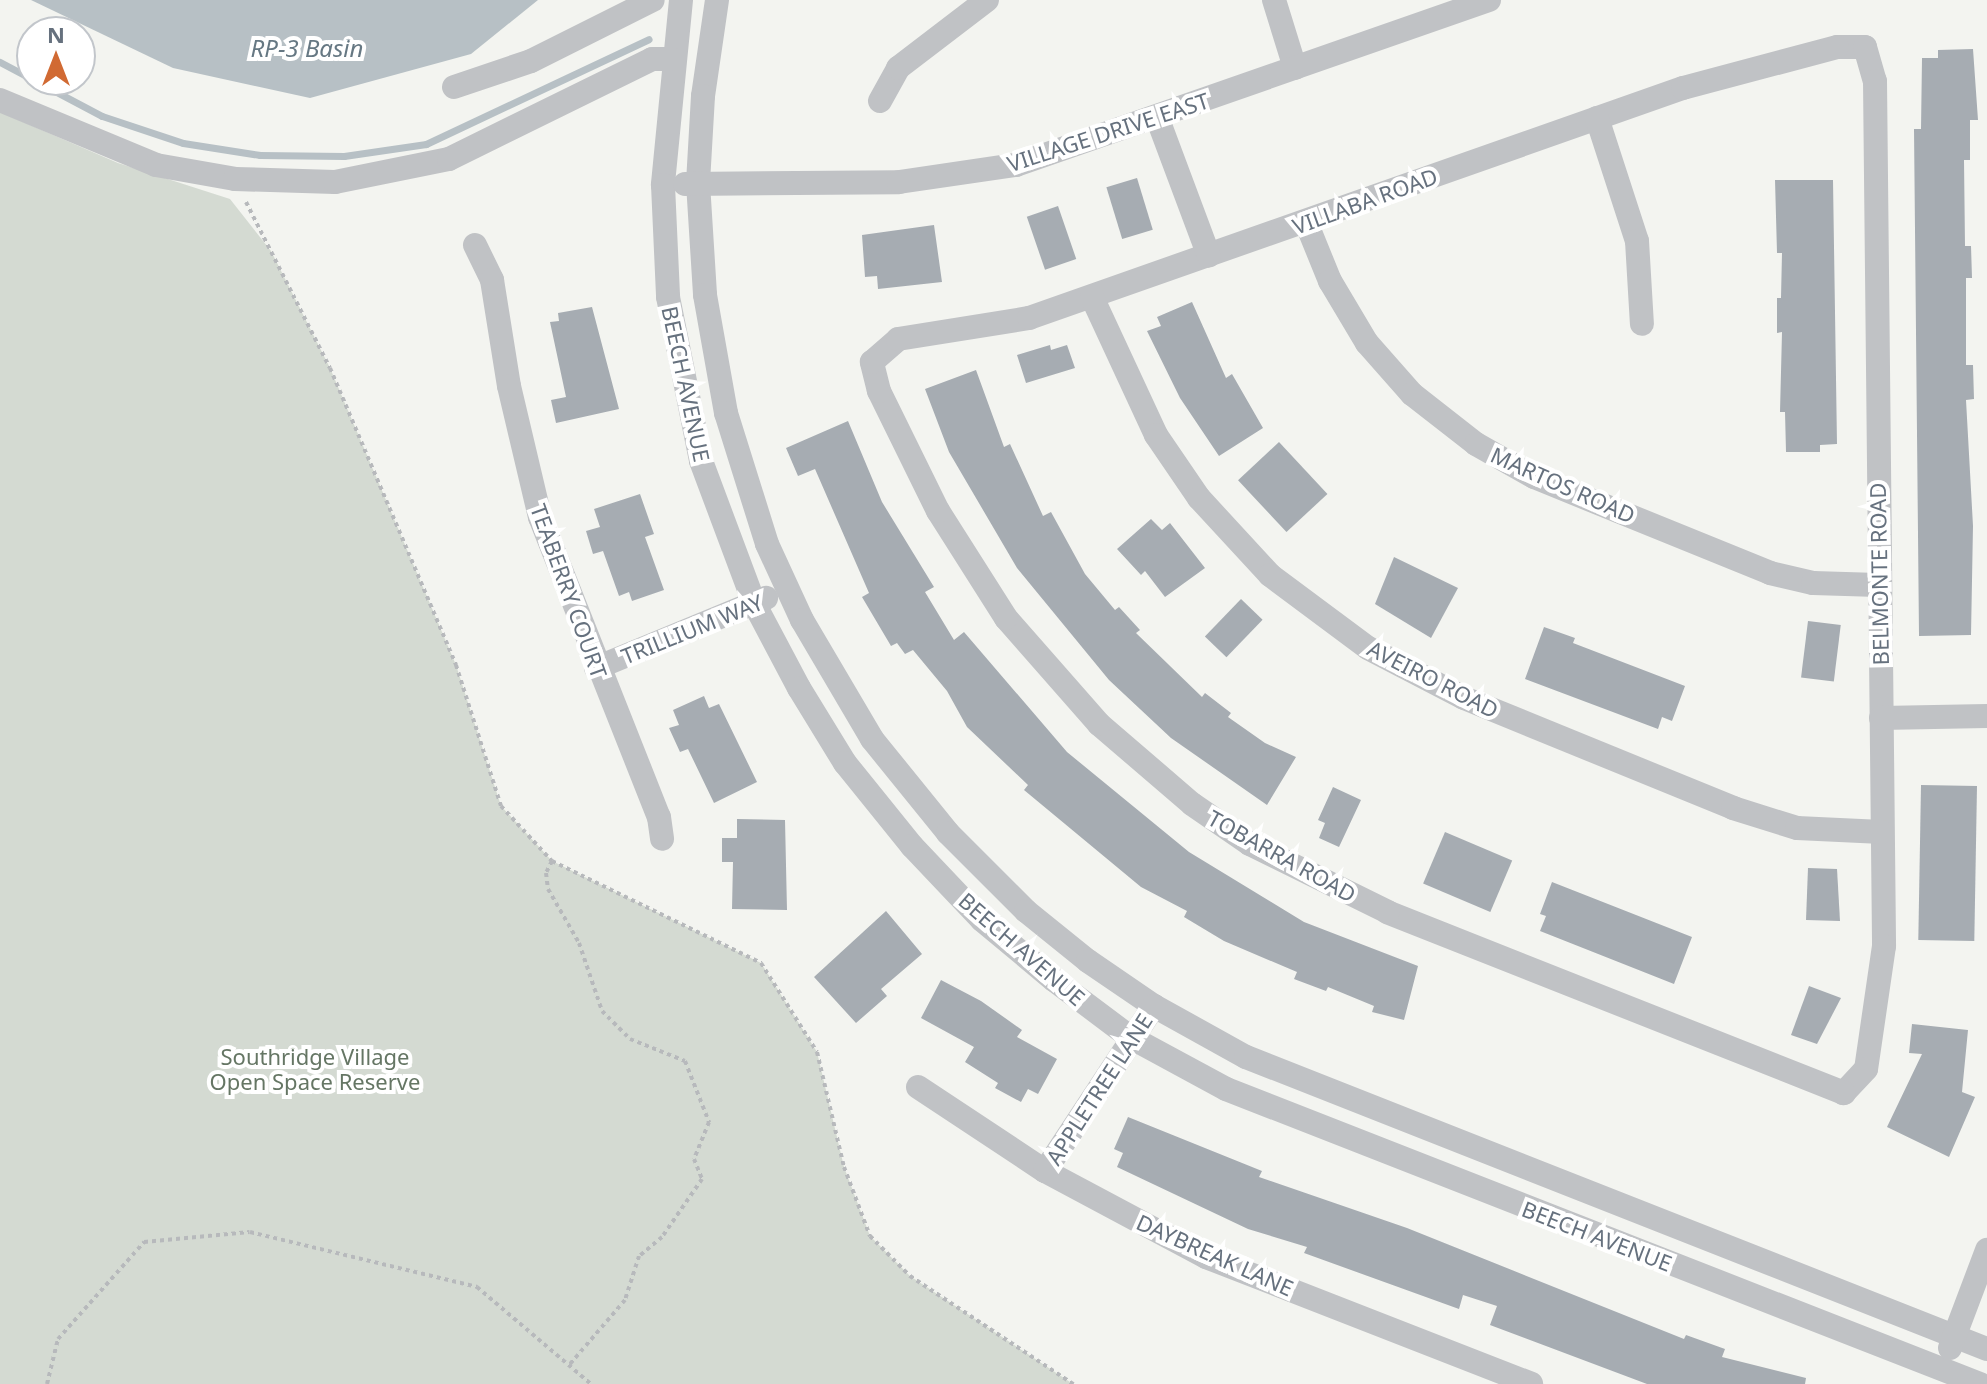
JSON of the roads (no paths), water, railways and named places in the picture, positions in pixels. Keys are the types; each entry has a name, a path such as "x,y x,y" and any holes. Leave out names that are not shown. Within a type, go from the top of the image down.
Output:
{"street":[{"path":"454,87 531,61 653,0"},
{"name":"BEECH AVENUE","path":"681,0 672,59 663,185 668,297 682,386 701,461 754,603 845,763 912,846 982,920 1130,1037 1226,1089 1940,1377 1980,1384"},
{"name":"BEECH AVENUE","path":"717,0 703,96 698,183 705,295 726,413 787,590 872,739 948,833 1026,911 1154,1006 1246,1057 1987,1349"},
{"path":"880,101 898,68 987,0"},
{"path":"1274,0 1295,68"},
{"name":"VILLAGE DRIVE EAST","path":"663,185 864,183 962,176 1042,158 1489,0"},
{"name":"VILLABA ROAD","path":"872,362 881,348 898,339 975,330 1092,297 1597,118 1767,63 1837,47 1865,47"},
{"name":"BELMONTE ROAD","path":"1844,1093 1866,1069 1877,1017 1884,946 1875,81 1865,47"},
{"path":"0,100 156,165 235,179 335,182 413,170 552,112 652,59 672,59"},
{"path":"1157,117 1209,256"},
{"path":"1597,118 1637,241 1642,324"},
{"name":"MARTOS ROAD","path":"1306,222 1330,281 1367,343 1412,394 1476,444 1534,477 1770,573 1813,583 1878,585"},
{"name":"TEABERRY COURT","path":"475,245 492,280 509,386 540,517 596,668 659,817 662,839"},
{"name":"AVEIRO ROAD","path":"1092,297 1137,400 1199,498 1270,575 1368,648 1464,698 1733,808 1797,828 1882,832"},
{"name":"TOBARRA ROAD","path":"872,362 879,391 938,511 1006,618 1099,724 1201,811 1250,844 1388,912 1844,1093"},
{"name":"TRILLIUM WAY","path":"596,668 787,590"},
{"path":"1881,718 1987,716"},
{"name":"APPLETREE LANE","path":"1045,1171 1130,1037 1154,1006"},
{"name":"DAYBREAK LANE","path":"918,1087 1045,1171 1206,1257 1531,1384"},
{"path":"1940,1377 1987,1250"}],"water":[{"name":"RP-3 Basin","path":"31,0 538,0 471,54 310,98 173,68 96,31 96,16 64,16"}],"waterway":[{"path":"0,62 102,116 183,143 260,155 344,156 426,144 649,39"}],"park label":[{"name":"Southridge Village Open Space Reserve","path":"315,1068"}]}
